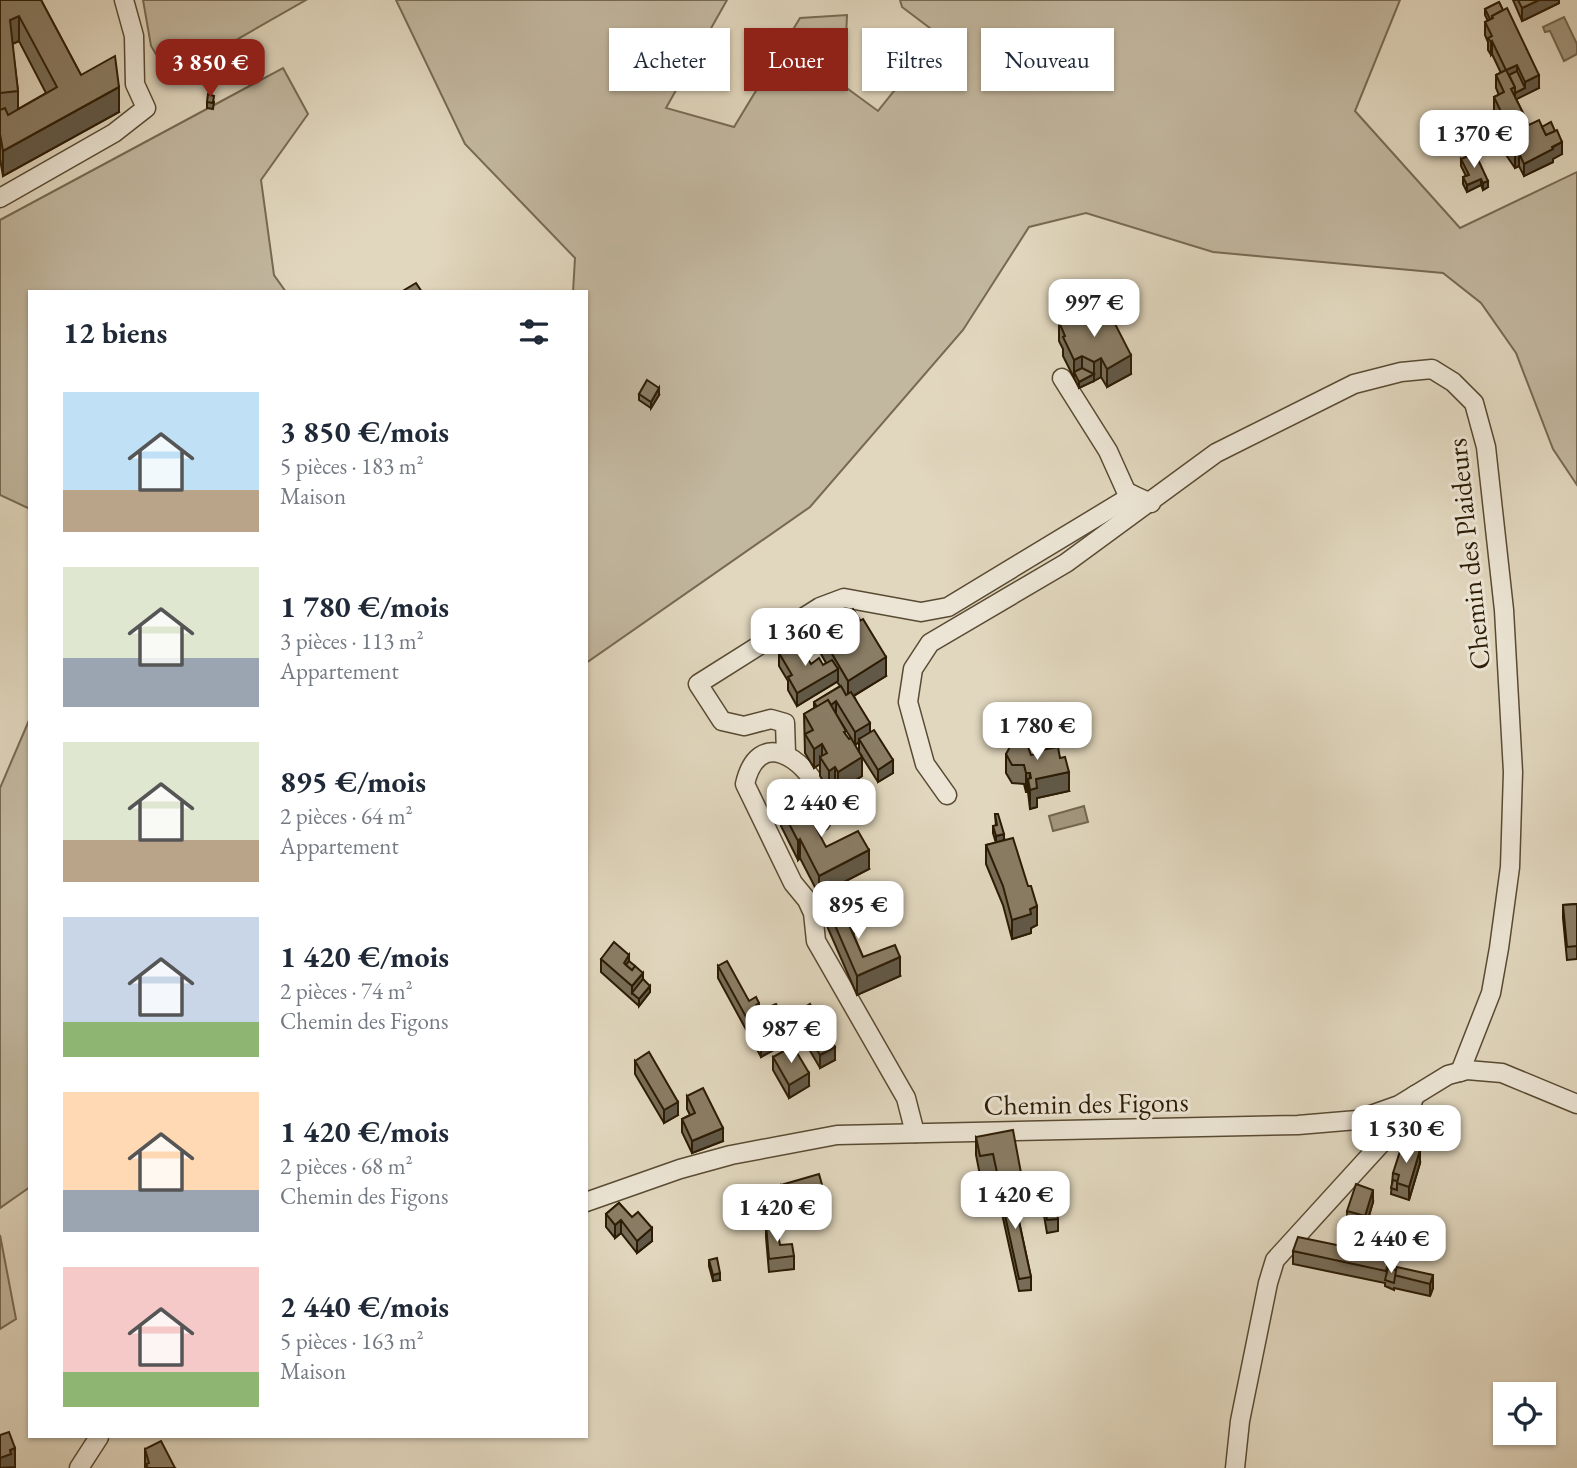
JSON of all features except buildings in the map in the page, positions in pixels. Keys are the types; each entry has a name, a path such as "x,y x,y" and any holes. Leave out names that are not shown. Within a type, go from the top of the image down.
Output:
{"street":[{"path":"0,198 114,133 146,108 135,84 134,36 124,0"},
{"name":"Chemin des Plaideurs","path":"947,795 925,764 908,702 913,669 930,643 1066,563 1216,453 1354,384 1401,372 1432,369 1453,382 1474,403 1486,447 1504,610 1513,772 1510,867 1499,948 1491,993 1460,1072"},
{"path":"1062,378 1108,450 1126,491 1151,503"},
{"path":"786,753 785,723 771,719 744,726 722,721 698,684 820,607 844,598 921,612 948,607 1133,495"},
{"path":"821,822 823,797 802,764 786,753 764,754 749,767 745,784 793,883 807,900 813,913 816,941 906,1098 915,1133"},
{"name":"Chemin des Figons","path":"588,1201 680,1169 808,1138 837,1135 1298,1125 1357,1120 1399,1105 1448,1074 1460,1072 1503,1073 1577,1104"},
{"path":"1235,1468 1240,1422 1275,1260 1408,1114 1415,1095"},
{"path":"79,1468 98,1438"}],"shaded area":[{"path":"143,0 306,0 236,40 167,72 151,46"},
{"path":"396,0 727,0 711,28 609,28 609,91 676,91 666,108 734,127 756,91 848,89 878,111 894,91 967,91 967,28 930,28 902,7 900,0 1400,0 1355,111 1460,228 1577,172 1577,485 1553,449 1516,353 1481,303 1443,273 1213,252 1086,213 1029,227 963,330 810,507 588,662 588,290 573,290 575,258 465,144"},
{"path":"847,15 846,28 794,28 800,18"},
{"path":"1564,17 1577,44 1577,54 1564,61 1550,31 1545,32 1543,27"},
{"path":"283,68 308,114 261,180 274,275 285,290 28,290 28,508 0,495 0,220"},
{"path":"28,723 28,1188 0,1208 0,788"},
{"path":"1084,806 1088,822 1053,831 1049,816"},
{"path":"0,1235 16,1319 0,1329"}]}
